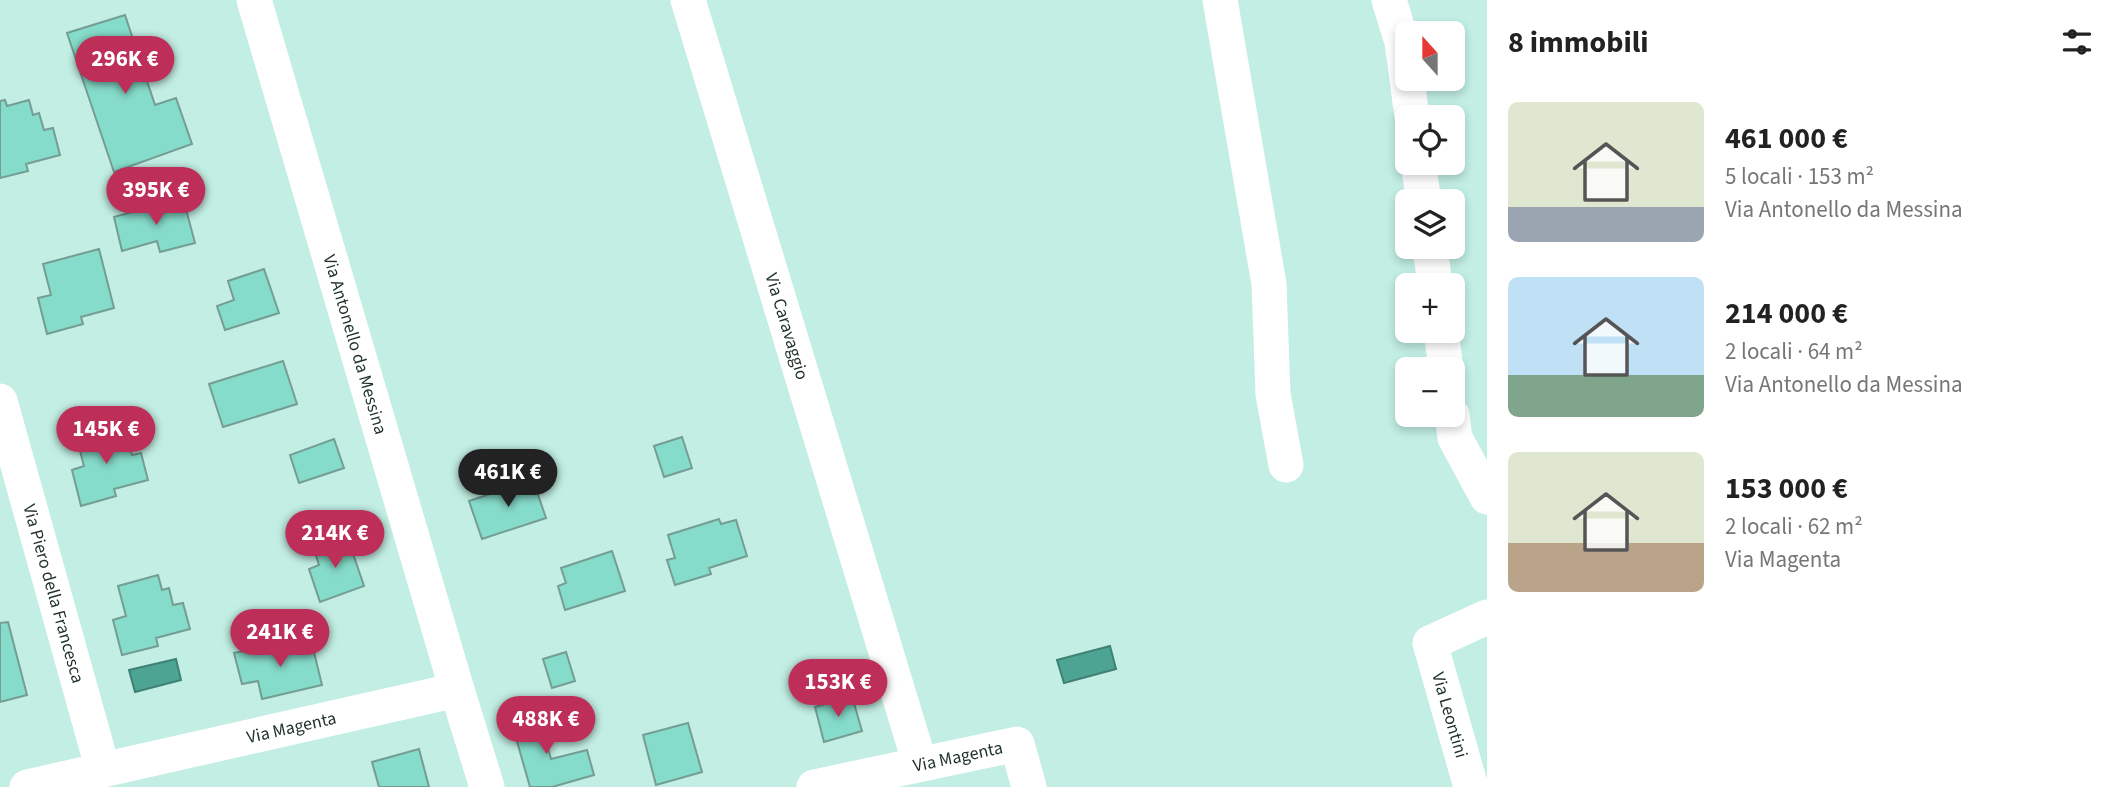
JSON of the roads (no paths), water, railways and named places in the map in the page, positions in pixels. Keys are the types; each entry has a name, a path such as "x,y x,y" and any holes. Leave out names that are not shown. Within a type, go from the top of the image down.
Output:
{"street":[{"name":"Via Antonello da Messina","path":"254,0 457,690"},
{"name":"Via Caravaggio","path":"688,0 920,764"},
{"path":"1220,0 1269,285 1273,394 1286,465"},
{"path":"1389,0 1402,42 1410,105"},
{"name":"Via Piero della Francesca","path":"0,401 103,770"},
{"path":"1454,427 1455,438 1487,497"},
{"name":"Via Leontini","path":"1471,787 1430,643 1487,617"},
{"name":"Via Magenta","path":"27,787 457,690"},
{"path":"457,690 487,787"},
{"name":"Via Magenta","path":"814,787 1017,744 1029,787"}]}
